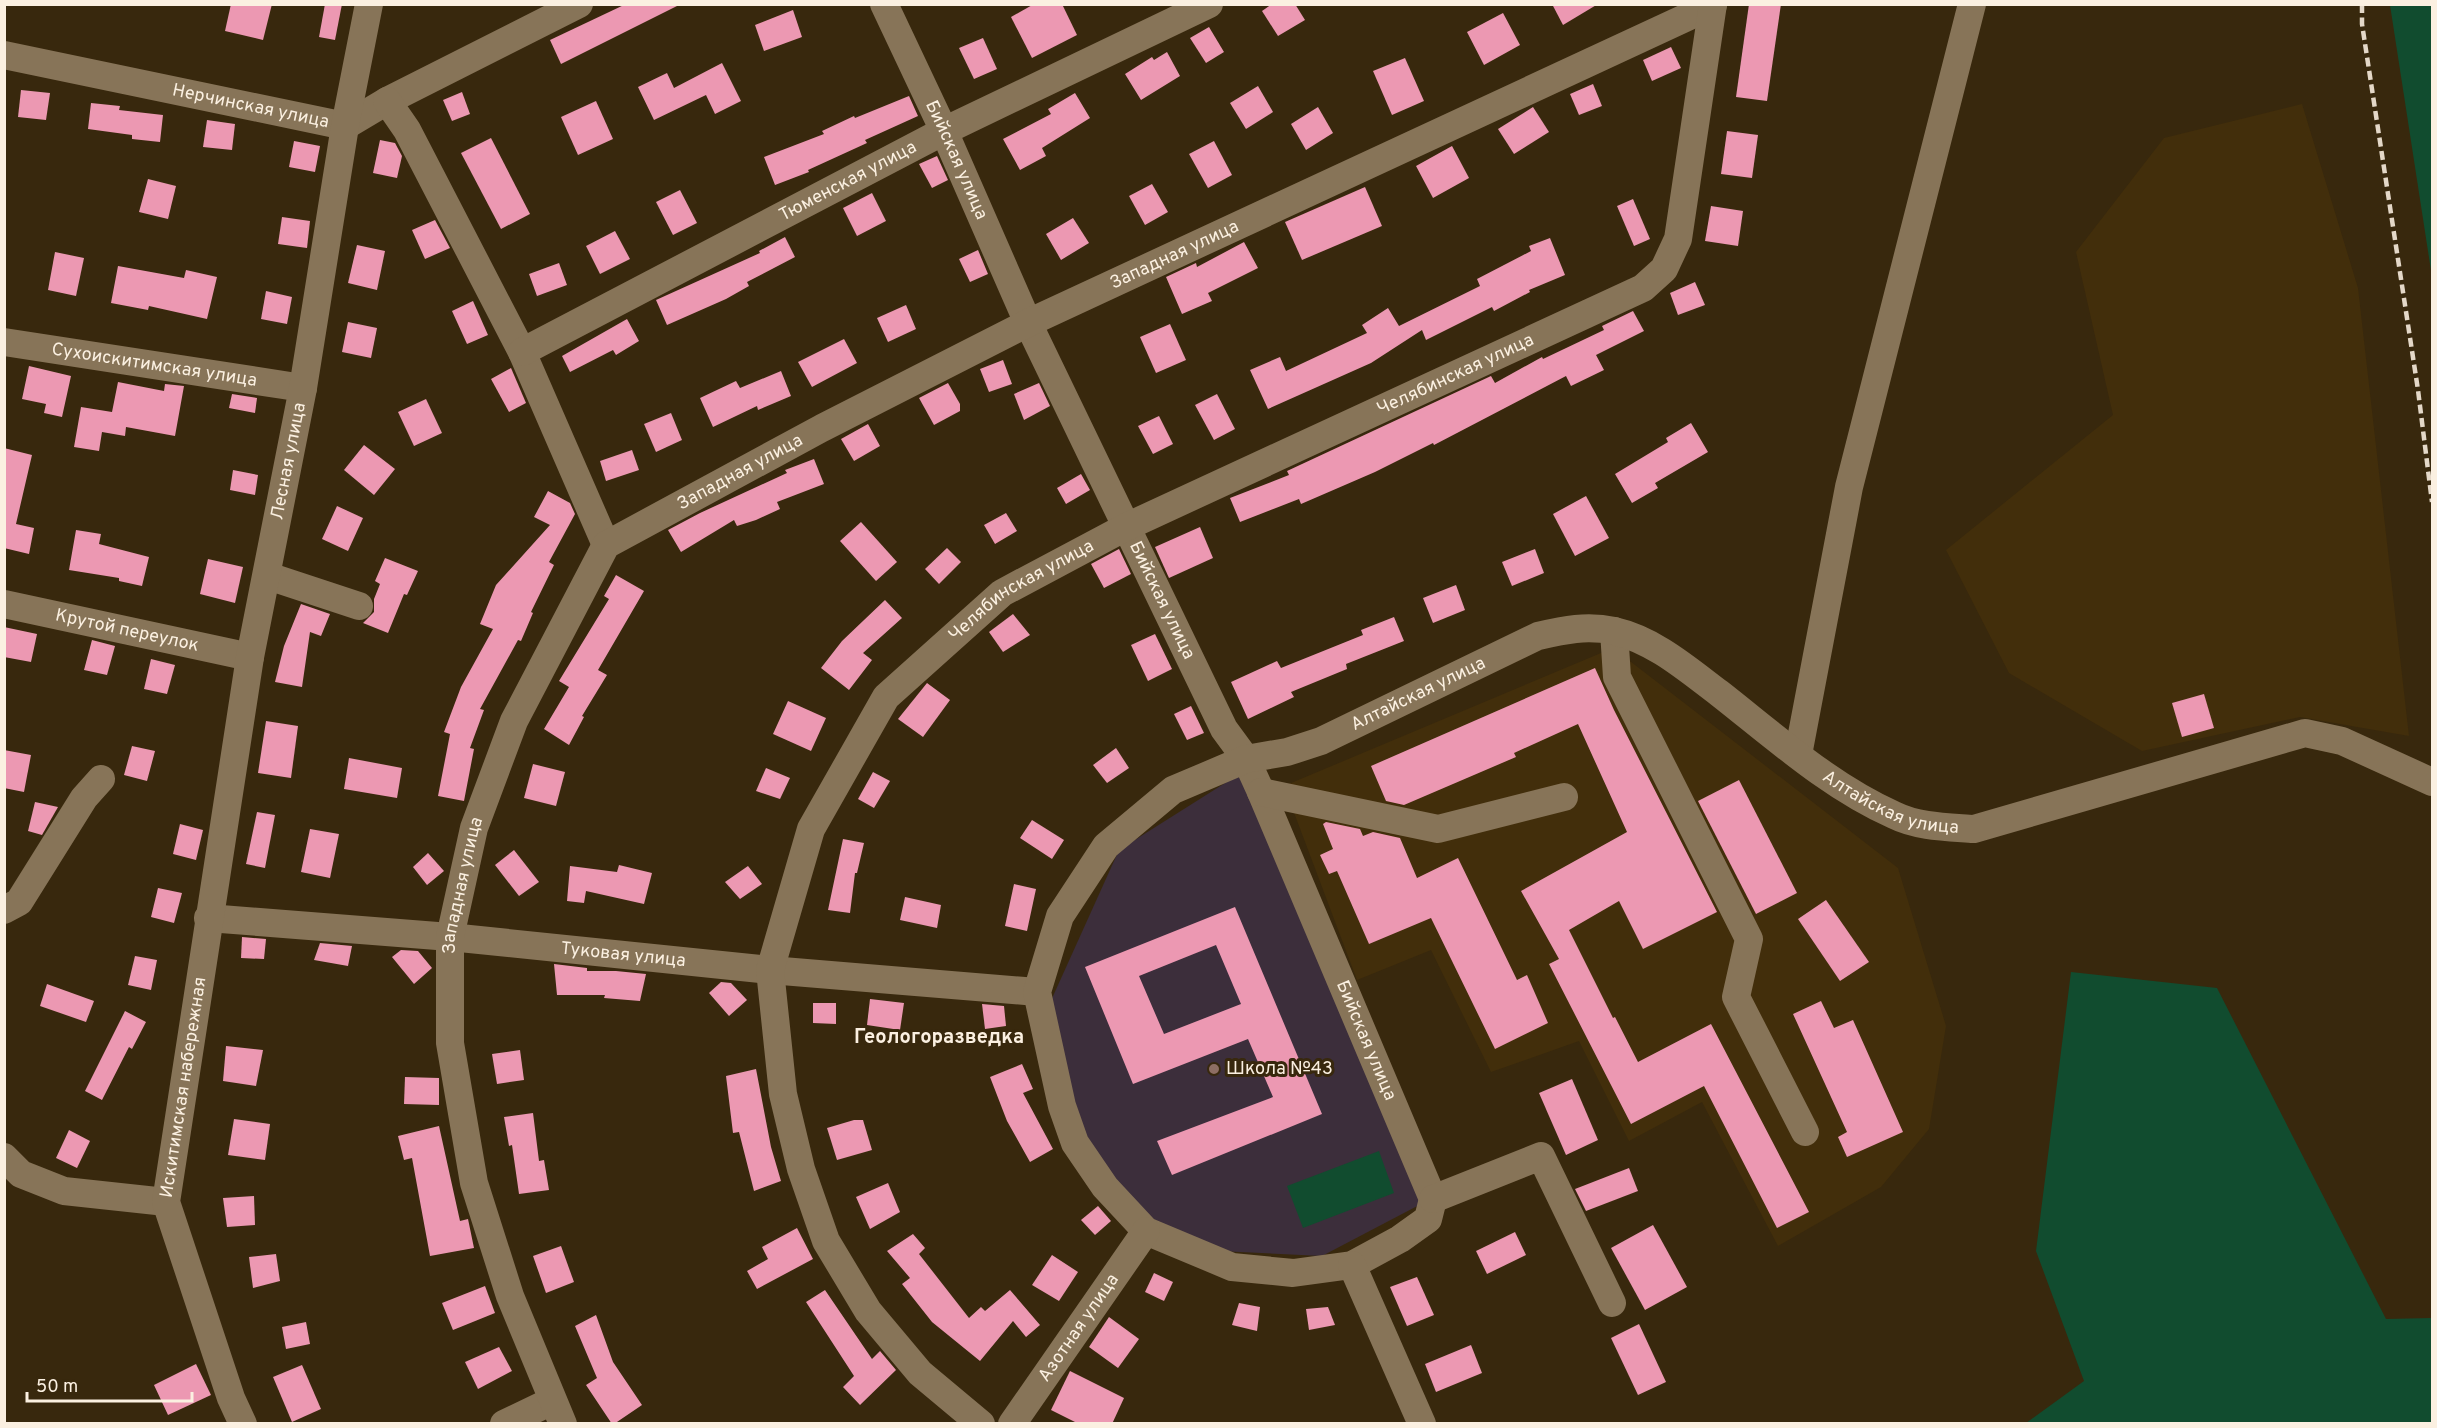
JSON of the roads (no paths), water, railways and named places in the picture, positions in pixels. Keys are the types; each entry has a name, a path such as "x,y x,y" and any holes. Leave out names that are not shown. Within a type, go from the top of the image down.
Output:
{"street":[{"name":"Лесная улица","path":"208,918 250,657 268,576 303,388 345,126 369,4"},
{"name":"Нерчинская улица","path":"4,55 345,126 387,101 579,4"},
{"name":"Бийская улица","path":"884,4 944,131 1028,323 1224,729 1246,759 1433,1199"},
{"name":"Тюменская улица","path":"522,352 944,131 1209,4"},
{"path":"1798,755 1849,487 1972,4"},
{"name":"Западная улица","path":"558,1412 510,1296 474,1183 450,1043 450,937 474,828 514,721 606,545 822,428 1028,323 1713,5"},
{"name":"Челябинская улица","path":"981,1424 920,1373 868,1311 826,1241 801,1169 783,1094 770,970 811,828 886,697 1002,593 1126,527 1642,288 1664,269 1678,239 1713,5"},
{"path":"387,101 407,130 522,352 606,545"},
{"name":"Сухоискитимская улица","path":"4,342 303,388"},
{"path":"268,576 359,606"},
{"name":"Крутой переулок","path":"4,604 250,657"},
{"name":"Алтайская улица","path":"1433,1199 1428,1219 1400,1239 1352,1265 1293,1274 1232,1267 1146,1231 1105,1187 1075,1143 1062,1106 1038,992 1060,915 1106,846 1173,790 1246,759 1287,752 1321,741 1538,636 1576,627 1614,631 1642,641 1679,663 1798,755 1857,796 1896,817 1934,826 1974,829 2305,734 2342,741 2433,782"},
{"path":"1614,631 1617,677 1749,939 1736,997 1805,1132"},
{"path":"4,910 20,902 84,798 101,779"},
{"path":"1261,792 1438,829 1564,797"},
{"name":"Туковая улица","path":"208,918 450,937 770,970 1038,992"},
{"name":"Искитимская набережная","path":"208,918 166,1202 231,1398 243,1424"},
{"path":"1433,1199 1541,1156 1612,1303"},
{"path":"4,1157 21,1174 64,1191 166,1202"},
{"name":"Азотная улица","path":"1012,1424 1146,1231"},
{"path":"1352,1265 1422,1424"},
{"path":"504,1424 558,1412"}],"railway":[{"path":"2362,4 2362,24 2418,390 2432,502"}],"place":[{"name":"Школа №43","path":"1214,1069"}],"district":[{"name":"Геологоразведка","path":"939,1038"}]}
